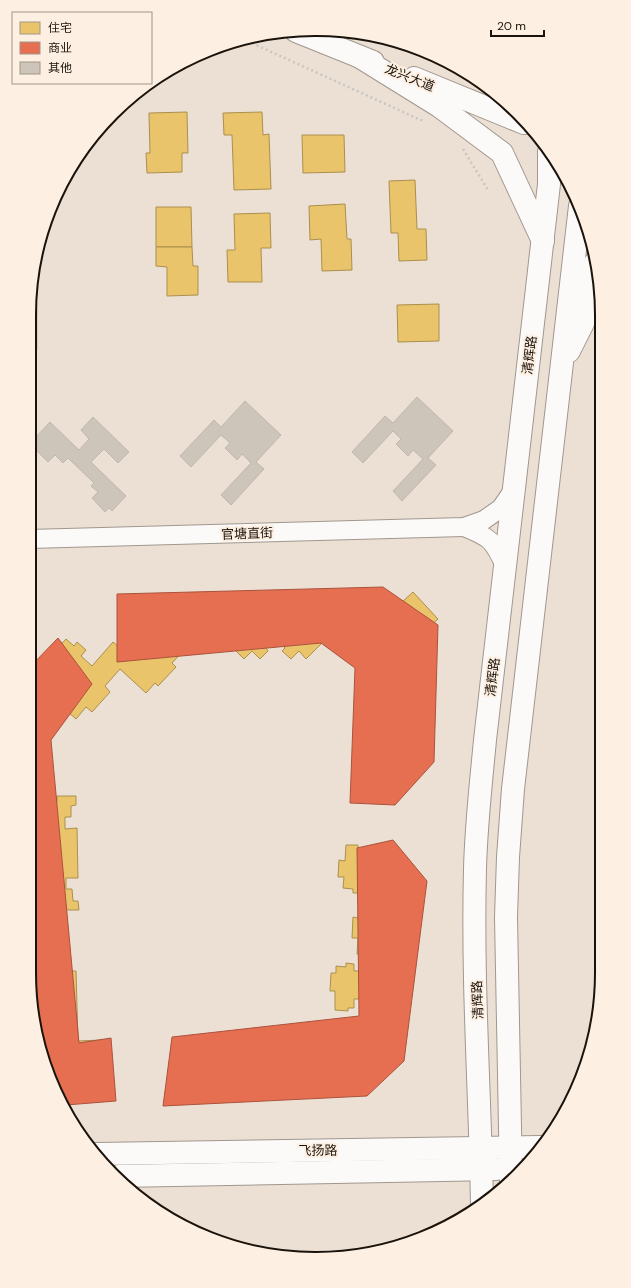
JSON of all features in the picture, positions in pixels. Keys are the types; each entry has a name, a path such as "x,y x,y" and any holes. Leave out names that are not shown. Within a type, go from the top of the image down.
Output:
{"street":[{"name":"龙兴大道","path":"310,36 514,119"},
{"path":"360,56 439,106 502,153 543,241"},
{"name":"清辉路","path":"482,1197 475,930 475,868 479,802 543,241 549,184 549,162"},
{"path":"514,1169 510,1147 506,917 508,857 513,789 578,221"},
{"path":"562,366 583,323 592,276"},
{"name":"官塘直街","path":"36,539 464,527 484,520 501,508 514,489"},
{"name":"官塘直街","path":"464,527 483,534 496,546 505,566"},
{"name":"飞扬路","path":"103,1154 534,1147"},
{"name":"飞扬路","path":"124,1176 481,1169 511,1172"}],"path":[{"path":"251,44 425,122"},
{"path":"462,149 488,190"}],"building: 住宅":[{"path":"187,112 188,153 182,153 182,172 147,173 146,153 150,153 149,113"},
{"path":"262,112 263,135 269,134 271,189 234,190 232,135 224,135 223,113"},
{"path":"302,135 344,135 345,172 303,173"},
{"path":"415,180 417,229 426,229 427,260 399,261 398,233 391,233 389,181"},
{"path":"345,204 347,239 351,239 352,270 322,271 321,239 310,240 309,206"},
{"path":"156,207 191,207 192,247 156,247"},
{"path":"270,213 271,248 261,248 262,282 228,282 227,250 235,250 234,214"},
{"path":"156,247 192,247 193,266 198,266 198,295 167,296 167,267 156,266"},
{"path":"439,304 439,341 398,342 397,305"},
{"path":"370,590 393,615 402,607 398,603 400,601 402,602 413,592 438,619 422,634 421,642 434,643 433,662 413,661 414,649 402,649 400,675 394,675 393,697 399,698 398,724 410,725 410,713 430,714 430,733 416,732 416,741 431,757 403,782 393,770 391,772 389,769 393,765 385,757 380,756 379,766 374,766 374,768 360,767 361,748 355,748 356,731 361,731 362,723 371,724 371,721 380,721 379,728 386,729 387,711 382,711 383,696 377,695 378,675 384,676 385,660 390,660 391,646 385,652 369,635 375,629 353,605"},
{"path":"260,592 273,604 264,613 269,618 281,618 286,613 278,605 290,592 299,601 304,596 310,602 301,611 311,620 314,617 319,622 317,623 327,633 318,641 321,644 306,659 299,651 291,659 282,651 285,648 280,643 270,643 266,648 268,651 260,659 252,651 244,659 229,644 232,641 224,633 236,617 240,620 249,611 241,602 247,596 252,601"},
{"path":"144,613 152,621 148,626 153,631 157,626 184,650 172,663 176,667 158,686 155,683 146,693 120,669 105,686 110,692 92,712 86,707 76,719 51,697 45,704 36,696 36,684 47,672 53,678 64,666 51,655 66,639 74,646 77,642 86,650 81,656 92,666 113,642 120,648 130,636 118,625 126,617 133,624"},
{"path":"36,785 42,785 43,802 57,802 57,796 76,796 76,805 71,806 71,817 65,817 65,829 77,828 78,878 66,878 66,889 72,889 73,901 78,901 79,910 59,910 59,905 45,905 45,922 37,922 36,926 36,877 51,877 50,830 36,831"},
{"path":"388,841 412,865 399,878 393,873 392,880 398,880 398,887 409,887 408,905 395,904 395,908 387,908 388,900 379,899 377,919 370,918 368,940 374,940 372,967 384,967 385,955 406,957 404,976 391,975 391,983 405,1000 378,1024 368,1013 366,1014 364,1012 368,1008 360,999 354,999 354,1008 348,1008 348,1011 335,1010 335,991 330,991 331,973 336,973 336,966 346,967 346,963 354,964 354,971 361,971 362,954 357,954 358,938 352,938 353,917 358,918 359,901 366,902 366,893 353,893 353,889 343,888 344,877 338,877 339,860 345,861 346,845 358,845 358,849 364,850 364,858 370,858 379,850 376,846 377,845 380,848"},
{"path":"40,962 41,971 46,971 46,976 61,976 61,971 76,971 78,1041 102,1040 103,1060 109,1060 109,1080 97,1080 97,1086 86,1086 85,1081 80,1081 79,1076 75,1076 75,1085 70,1086 70,1092 63,1093 55,1073 62,1073 61,1054 53,1055 52,1042 55,1042 54,1032 61,1032 61,1021 51,1021 51,1005 43,1005 43,1010 38,1009 36,963"},
{"path":"307,1037 308,1067 315,1067 315,1071 321,1071 321,1080 325,1080 325,1092 315,1092 315,1097 300,1097 300,1080 280,1080 280,1058 232,1059 232,1064 237,1064 237,1073 231,1073 231,1088 217,1088 217,1093 197,1094 197,1100 189,1100 189,1096 173,1096 173,1086 185,1086 185,1039"}],"building: 商业":[{"path":"383,587 438,625 434,762 395,805 350,803 355,668 321,643 117,662 117,594"},
{"path":"58,638 92,684 51,740 79,1043 111,1038 116,1101 69,1105 57,1079 41,1027 38,1009 36,972 36,661"},
{"path":"393,840 427,881 404,1061 367,1096 163,1106 172,1037 359,1016 357,848"}],"building: 其他":[{"path":"36,311 37,311 36,349"},
{"path":"417,397 453,431 428,458 436,465 402,501 393,491 423,459 413,450 408,456 396,444 401,439 393,431 363,463 352,452 385,416 393,423"},
{"path":"245,401 281,435 256,462 264,469 231,505 221,495 251,463 242,454 237,460 225,448 230,443 221,435 191,467 180,456 214,420 221,427"},
{"path":"93,417 129,452 118,463 104,449 91,462 126,496 112,511 109,508 105,512 92,498 98,492 91,486 94,483 68,458 63,463 55,455 48,462 36,450 36,437 50,422 79,450 89,439 81,430"}]}
